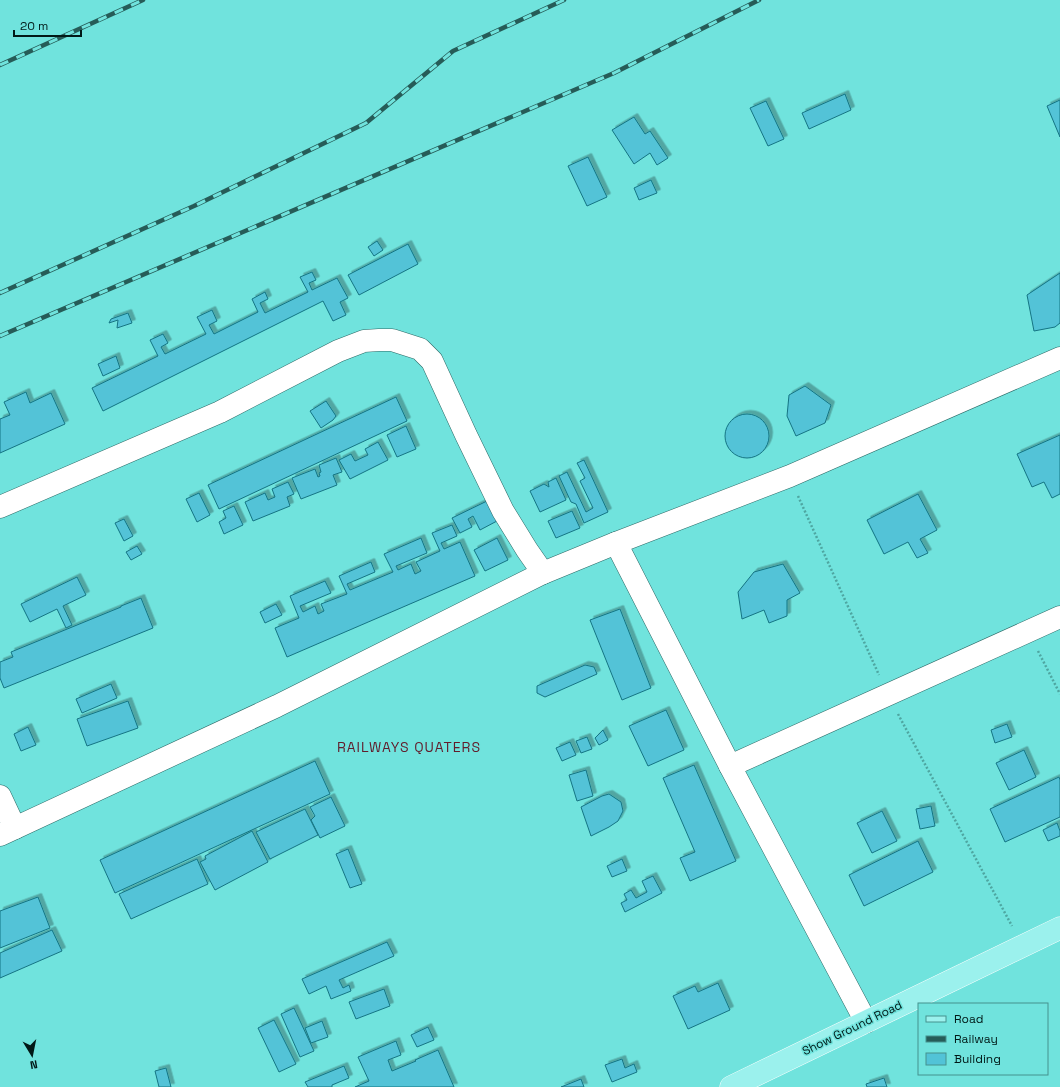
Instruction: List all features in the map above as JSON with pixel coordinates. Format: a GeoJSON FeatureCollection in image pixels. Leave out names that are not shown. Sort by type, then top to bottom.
{"type":"FeatureCollection","features":[{"type":"Feature","properties":{"kind":"main road","name":"Show Ground Road"},"geometry":{"type":"LineString","coordinates":[[731,1087],[1060,928]]}},
{"type":"Feature","properties":{"kind":"street"},"geometry":{"type":"LineString","coordinates":[[0,507],[220,412],[338,351],[364,341],[392,340],[420,349],[432,361],[503,511],[543,573]]}},
{"type":"Feature","properties":{"kind":"street"},"geometry":{"type":"LineString","coordinates":[[0,796],[8,831],[277,706],[543,573],[616,543],[790,476],[1060,358]]}},
{"type":"Feature","properties":{"kind":"street"},"geometry":{"type":"LineString","coordinates":[[616,543],[730,766],[866,1022]]}},
{"type":"Feature","properties":{"kind":"street"},"geometry":{"type":"LineString","coordinates":[[730,766],[1060,617]]}},
{"type":"Feature","properties":{"kind":"path"},"geometry":{"type":"LineString","coordinates":[[1028,631],[1060,694]]}},
{"type":"Feature","properties":{"kind":"building"},"geometry":{"type":"Polygon","coordinates":[[[845,94],[851,110],[809,129],[802,113],[845,94]]]}},
{"type":"Feature","properties":{"kind":"building"},"geometry":{"type":"Polygon","coordinates":[[[1060,100],[1060,137],[1047,106],[1060,100]]]}},
{"type":"Feature","properties":{"kind":"building"},"geometry":{"type":"Polygon","coordinates":[[[766,101],[784,139],[768,146],[750,108],[766,101]]]}},
{"type":"Feature","properties":{"kind":"building"},"geometry":{"type":"Polygon","coordinates":[[[634,117],[645,134],[650,131],[668,158],[657,165],[650,153],[634,164],[612,130],[634,117]]]}},
{"type":"Feature","properties":{"kind":"building"},"geometry":{"type":"Polygon","coordinates":[[[588,157],[607,197],[587,206],[568,166],[588,157]]]}},
{"type":"Feature","properties":{"kind":"building"},"geometry":{"type":"Polygon","coordinates":[[[651,180],[657,193],[639,200],[634,188],[651,180]]]}},
{"type":"Feature","properties":{"kind":"building"},"geometry":{"type":"Polygon","coordinates":[[[377,241],[383,250],[374,256],[368,247],[377,241]]]}},
{"type":"Feature","properties":{"kind":"building"},"geometry":{"type":"Polygon","coordinates":[[[408,244],[418,264],[359,295],[348,275],[408,244]]]}},
{"type":"Feature","properties":{"kind":"building"},"geometry":{"type":"Polygon","coordinates":[[[312,272],[316,280],[309,283],[312,290],[337,278],[348,298],[340,302],[346,315],[333,321],[323,301],[103,411],[92,388],[158,356],[150,340],[163,334],[168,343],[161,347],[165,354],[206,334],[197,317],[212,310],[217,321],[209,325],[214,334],[258,312],[252,299],[265,292],[268,299],[260,303],[265,313],[308,292],[300,277],[312,272]]]}},
{"type":"Feature","properties":{"kind":"building"},"geometry":{"type":"Polygon","coordinates":[[[1060,273],[1060,323],[1055,327],[1034,331],[1027,295],[1060,273]]]}},
{"type":"Feature","properties":{"kind":"building"},"geometry":{"type":"Polygon","coordinates":[[[128,313],[132,323],[117,328],[118,320],[109,323],[111,319],[128,313]]]}},
{"type":"Feature","properties":{"kind":"building"},"geometry":{"type":"Polygon","coordinates":[[[116,356],[120,368],[103,376],[98,364],[116,356]]]}},
{"type":"Feature","properties":{"kind":"building"},"geometry":{"type":"Polygon","coordinates":[[[805,386],[831,405],[825,423],[796,436],[787,416],[789,395],[805,386]]]}},
{"type":"Feature","properties":{"kind":"building"},"geometry":{"type":"Polygon","coordinates":[[[26,392],[30,403],[51,393],[65,424],[0,453],[0,419],[10,415],[4,402],[26,392]]]}},
{"type":"Feature","properties":{"kind":"building"},"geometry":{"type":"Polygon","coordinates":[[[396,397],[407,421],[219,509],[208,485],[396,397]]]}},
{"type":"Feature","properties":{"kind":"building"},"geometry":{"type":"Polygon","coordinates":[[[326,401],[336,416],[333,420],[321,428],[310,411],[326,401]]]}},
{"type":"Feature","properties":{"kind":"building"},"geometry":{"type":"Polygon","coordinates":[[[747,414],[759,418],[765,424],[769,436],[765,448],[759,454],[747,458],[735,454],[729,448],[725,436],[729,424],[735,418],[747,414]]]}},
{"type":"Feature","properties":{"kind":"building"},"geometry":{"type":"Polygon","coordinates":[[[406,426],[416,449],[397,457],[387,435],[406,426]]]}},
{"type":"Feature","properties":{"kind":"building"},"geometry":{"type":"Polygon","coordinates":[[[1060,435],[1060,494],[1052,498],[1044,482],[1032,487],[1017,454],[1060,435]]]}},
{"type":"Feature","properties":{"kind":"building"},"geometry":{"type":"Polygon","coordinates":[[[378,442],[388,460],[350,479],[339,460],[351,454],[355,461],[368,455],[365,449],[378,442]]]}},
{"type":"Feature","properties":{"kind":"building"},"geometry":{"type":"Polygon","coordinates":[[[336,458],[342,472],[333,475],[337,485],[301,499],[292,478],[315,469],[318,477],[320,476],[319,473],[321,472],[319,465],[336,458]]]}},
{"type":"Feature","properties":{"kind":"building"},"geometry":{"type":"Polygon","coordinates":[[[584,460],[608,512],[584,523],[576,504],[571,502],[559,476],[567,472],[586,512],[593,508],[580,481],[585,478],[577,463],[584,460]]]}},
{"type":"Feature","properties":{"kind":"building"},"geometry":{"type":"Polygon","coordinates":[[[556,478],[566,500],[540,512],[530,491],[544,484],[549,487],[548,482],[556,478]]]}},
{"type":"Feature","properties":{"kind":"building"},"geometry":{"type":"Polygon","coordinates":[[[288,482],[294,494],[287,497],[290,506],[253,521],[245,502],[265,493],[268,500],[275,497],[272,489],[288,482]]]}},
{"type":"Feature","properties":{"kind":"building"},"geometry":{"type":"Polygon","coordinates":[[[199,493],[210,515],[197,522],[186,499],[199,493]]]}},
{"type":"Feature","properties":{"kind":"building"},"geometry":{"type":"Polygon","coordinates":[[[918,494],[937,530],[920,539],[928,553],[917,558],[908,542],[884,554],[867,520],[918,494]]]}},
{"type":"Feature","properties":{"kind":"building"},"geometry":{"type":"Polygon","coordinates":[[[487,501],[497,521],[480,530],[473,516],[468,519],[472,527],[460,533],[452,518],[487,501]]]}},
{"type":"Feature","properties":{"kind":"building"},"geometry":{"type":"Polygon","coordinates":[[[234,506],[243,525],[224,534],[219,522],[226,518],[223,511],[234,506]]]}},
{"type":"Feature","properties":{"kind":"building"},"geometry":{"type":"Polygon","coordinates":[[[572,511],[580,528],[556,538],[548,521],[572,511]]]}},
{"type":"Feature","properties":{"kind":"building"},"geometry":{"type":"Polygon","coordinates":[[[124,519],[133,536],[124,541],[115,523],[124,519]]]}},
{"type":"Feature","properties":{"kind":"building"},"geometry":{"type":"Polygon","coordinates":[[[452,525],[457,536],[441,543],[444,549],[460,542],[475,576],[287,657],[275,628],[299,618],[290,596],[325,581],[331,593],[300,606],[303,612],[315,606],[318,614],[324,611],[321,604],[347,594],[339,576],[371,562],[375,572],[347,584],[350,590],[393,572],[384,554],[421,538],[427,553],[396,566],[398,570],[411,564],[415,574],[421,571],[416,562],[440,551],[432,533],[452,525]]]}},
{"type":"Feature","properties":{"kind":"building"},"geometry":{"type":"Polygon","coordinates":[[[497,538],[508,560],[485,571],[474,550],[497,538]]]}},
{"type":"Feature","properties":{"kind":"building"},"geometry":{"type":"Polygon","coordinates":[[[137,546],[142,554],[131,560],[126,552],[137,546]]]}},
{"type":"Feature","properties":{"kind":"building"},"geometry":{"type":"Polygon","coordinates":[[[783,564],[800,593],[787,600],[787,616],[769,623],[764,610],[742,619],[738,592],[754,572],[783,564]]]}},
{"type":"Feature","properties":{"kind":"building"},"geometry":{"type":"Polygon","coordinates":[[[77,577],[86,595],[63,606],[72,625],[66,628],[57,609],[30,622],[21,604],[77,577]]]}},
{"type":"Feature","properties":{"kind":"building"},"geometry":{"type":"Polygon","coordinates":[[[141,598],[153,628],[4,688],[0,678],[0,662],[13,657],[11,652],[141,598]]]}},
{"type":"Feature","properties":{"kind":"building"},"geometry":{"type":"Polygon","coordinates":[[[276,604],[282,615],[265,623],[260,612],[276,604]]]}},
{"type":"Feature","properties":{"kind":"building"},"geometry":{"type":"Polygon","coordinates":[[[620,609],[651,688],[622,700],[590,620],[620,609]]]}},
{"type":"Feature","properties":{"kind":"building"},"geometry":{"type":"Polygon","coordinates":[[[585,665],[594,667],[597,674],[545,697],[537,693],[537,686],[585,665]]]}},
{"type":"Feature","properties":{"kind":"building"},"geometry":{"type":"Polygon","coordinates":[[[111,684],[117,698],[82,713],[76,699],[111,684]]]}},
{"type":"Feature","properties":{"kind":"building"},"geometry":{"type":"Polygon","coordinates":[[[128,701],[138,728],[87,746],[77,719],[128,701]]]}},
{"type":"Feature","properties":{"kind":"building"},"geometry":{"type":"Polygon","coordinates":[[[666,710],[684,750],[648,766],[629,726],[666,710]]]}},
{"type":"Feature","properties":{"kind":"building"},"geometry":{"type":"Polygon","coordinates":[[[1007,724],[1012,737],[995,743],[991,730],[1007,724]]]}},
{"type":"Feature","properties":{"kind":"building"},"geometry":{"type":"Polygon","coordinates":[[[28,727],[36,745],[21,751],[14,734],[28,727]]]}},
{"type":"Feature","properties":{"kind":"building"},"geometry":{"type":"Polygon","coordinates":[[[603,730],[608,740],[599,745],[595,738],[603,730]]]}},
{"type":"Feature","properties":{"kind":"building"},"geometry":{"type":"Polygon","coordinates":[[[587,737],[592,749],[581,753],[576,741],[587,737]]]}},
{"type":"Feature","properties":{"kind":"building"},"geometry":{"type":"Polygon","coordinates":[[[570,742],[576,755],[562,761],[556,748],[570,742]]]}},
{"type":"Feature","properties":{"kind":"building"},"geometry":{"type":"Polygon","coordinates":[[[1024,750],[1036,777],[1009,790],[996,763],[1024,750]]]}},
{"type":"Feature","properties":{"kind":"building"},"geometry":{"type":"Polygon","coordinates":[[[315,761],[330,794],[115,893],[100,860],[315,761]]]}},
{"type":"Feature","properties":{"kind":"building"},"geometry":{"type":"Polygon","coordinates":[[[694,765],[736,861],[690,881],[680,858],[695,852],[663,778],[694,765]]]}},
{"type":"Feature","properties":{"kind":"building"},"geometry":{"type":"Polygon","coordinates":[[[586,770],[593,796],[577,801],[569,775],[586,770]]]}},
{"type":"Feature","properties":{"kind":"building"},"geometry":{"type":"Polygon","coordinates":[[[1059,777],[1060,817],[1005,842],[990,809],[1059,777]]]}},
{"type":"Feature","properties":{"kind":"building"},"geometry":{"type":"Polygon","coordinates":[[[609,794],[621,802],[623,811],[618,821],[591,836],[581,807],[609,794]]]}},
{"type":"Feature","properties":{"kind":"building"},"geometry":{"type":"Polygon","coordinates":[[[331,797],[345,826],[320,838],[311,820],[315,816],[310,807],[331,797]]]}},
{"type":"Feature","properties":{"kind":"building"},"geometry":{"type":"Polygon","coordinates":[[[931,806],[935,826],[920,829],[916,809],[931,806]]]}},
{"type":"Feature","properties":{"kind":"building"},"geometry":{"type":"Polygon","coordinates":[[[305,809],[318,835],[270,859],[256,832],[305,809]]]}},
{"type":"Feature","properties":{"kind":"building"},"geometry":{"type":"Polygon","coordinates":[[[882,811],[897,841],[872,853],[857,823],[882,811]]]}},
{"type":"Feature","properties":{"kind":"building"},"geometry":{"type":"Polygon","coordinates":[[[1057,823],[1060,836],[1048,841],[1043,830],[1057,823]]]}},
{"type":"Feature","properties":{"kind":"building"},"geometry":{"type":"Polygon","coordinates":[[[252,831],[268,862],[215,890],[200,862],[206,859],[205,856],[252,831]]]}},
{"type":"Feature","properties":{"kind":"building"},"geometry":{"type":"Polygon","coordinates":[[[918,841],[933,872],[864,906],[849,875],[918,841]]]}},
{"type":"Feature","properties":{"kind":"building"},"geometry":{"type":"Polygon","coordinates":[[[348,849],[362,884],[350,888],[336,854],[348,849]]]}},
{"type":"Feature","properties":{"kind":"building"},"geometry":{"type":"Polygon","coordinates":[[[197,859],[208,884],[131,919],[119,894],[197,859]]]}},
{"type":"Feature","properties":{"kind":"building"},"geometry":{"type":"Polygon","coordinates":[[[622,859],[627,871],[612,877],[607,866],[622,859]]]}},
{"type":"Feature","properties":{"kind":"building"},"geometry":{"type":"Polygon","coordinates":[[[653,876],[662,893],[625,912],[621,903],[627,900],[624,894],[631,890],[636,898],[647,892],[642,881],[653,876]]]}},
{"type":"Feature","properties":{"kind":"building"},"geometry":{"type":"Polygon","coordinates":[[[38,897],[50,928],[0,948],[0,911],[38,897]]]}},
{"type":"Feature","properties":{"kind":"building"},"geometry":{"type":"Polygon","coordinates":[[[52,930],[62,951],[0,978],[0,953],[52,930]]]}},
{"type":"Feature","properties":{"kind":"building"},"geometry":{"type":"Polygon","coordinates":[[[387,942],[394,956],[339,980],[343,988],[349,985],[351,991],[331,999],[326,986],[309,994],[302,979],[387,942]]]}},
{"type":"Feature","properties":{"kind":"building"},"geometry":{"type":"Polygon","coordinates":[[[718,983],[730,1010],[688,1029],[673,996],[695,986],[698,992],[718,983]]]}},
{"type":"Feature","properties":{"kind":"building"},"geometry":{"type":"Polygon","coordinates":[[[384,989],[390,1006],[356,1019],[349,1002],[384,989]]]}},
{"type":"Feature","properties":{"kind":"building"},"geometry":{"type":"Polygon","coordinates":[[[294,1008],[314,1051],[300,1057],[281,1014],[294,1008]]]}},
{"type":"Feature","properties":{"kind":"building"},"geometry":{"type":"Polygon","coordinates":[[[274,1020],[296,1064],[279,1072],[258,1028],[274,1020]]]}},
{"type":"Feature","properties":{"kind":"building"},"geometry":{"type":"Polygon","coordinates":[[[322,1021],[328,1037],[311,1043],[305,1028],[322,1021]]]}},
{"type":"Feature","properties":{"kind":"building"},"geometry":{"type":"Polygon","coordinates":[[[428,1027],[434,1040],[417,1047],[411,1035],[428,1027]]]}},
{"type":"Feature","properties":{"kind":"building"},"geometry":{"type":"Polygon","coordinates":[[[396,1041],[401,1055],[388,1060],[392,1071],[438,1050],[454,1087],[355,1087],[369,1081],[358,1057],[396,1041]]]}},
{"type":"Feature","properties":{"kind":"building"},"geometry":{"type":"Polygon","coordinates":[[[622,1059],[625,1068],[634,1064],[637,1072],[612,1082],[605,1065],[622,1059]]]}},
{"type":"Feature","properties":{"kind":"building"},"geometry":{"type":"Polygon","coordinates":[[[344,1066],[349,1078],[332,1085],[332,1087],[308,1087],[305,1082],[344,1066]]]}},
{"type":"Feature","properties":{"kind":"building"},"geometry":{"type":"Polygon","coordinates":[[[166,1068],[171,1087],[159,1087],[155,1071],[166,1068]]]}},
{"type":"Feature","properties":{"kind":"building"},"geometry":{"type":"Polygon","coordinates":[[[884,1078],[887,1087],[867,1087],[866,1084],[884,1078]]]}},
{"type":"Feature","properties":{"kind":"building"},"geometry":{"type":"Polygon","coordinates":[[[581,1079],[584,1087],[561,1087],[581,1079]]]}},
{"type":"Feature","properties":{"kind":"railway"},"geometry":{"type":"LineString","coordinates":[[0,65],[143,0]]}},
{"type":"Feature","properties":{"kind":"railway"},"geometry":{"type":"LineString","coordinates":[[0,293],[194,206],[366,123],[453,51],[564,0]]}},
{"type":"Feature","properties":{"kind":"railway"},"geometry":{"type":"LineString","coordinates":[[0,336],[614,73],[759,0]]}},
{"type":"Feature","properties":{"kind":"district","name":"RAILWAYS QUATERS"},"geometry":{"type":"Point","coordinates":[409,747]}}]}
